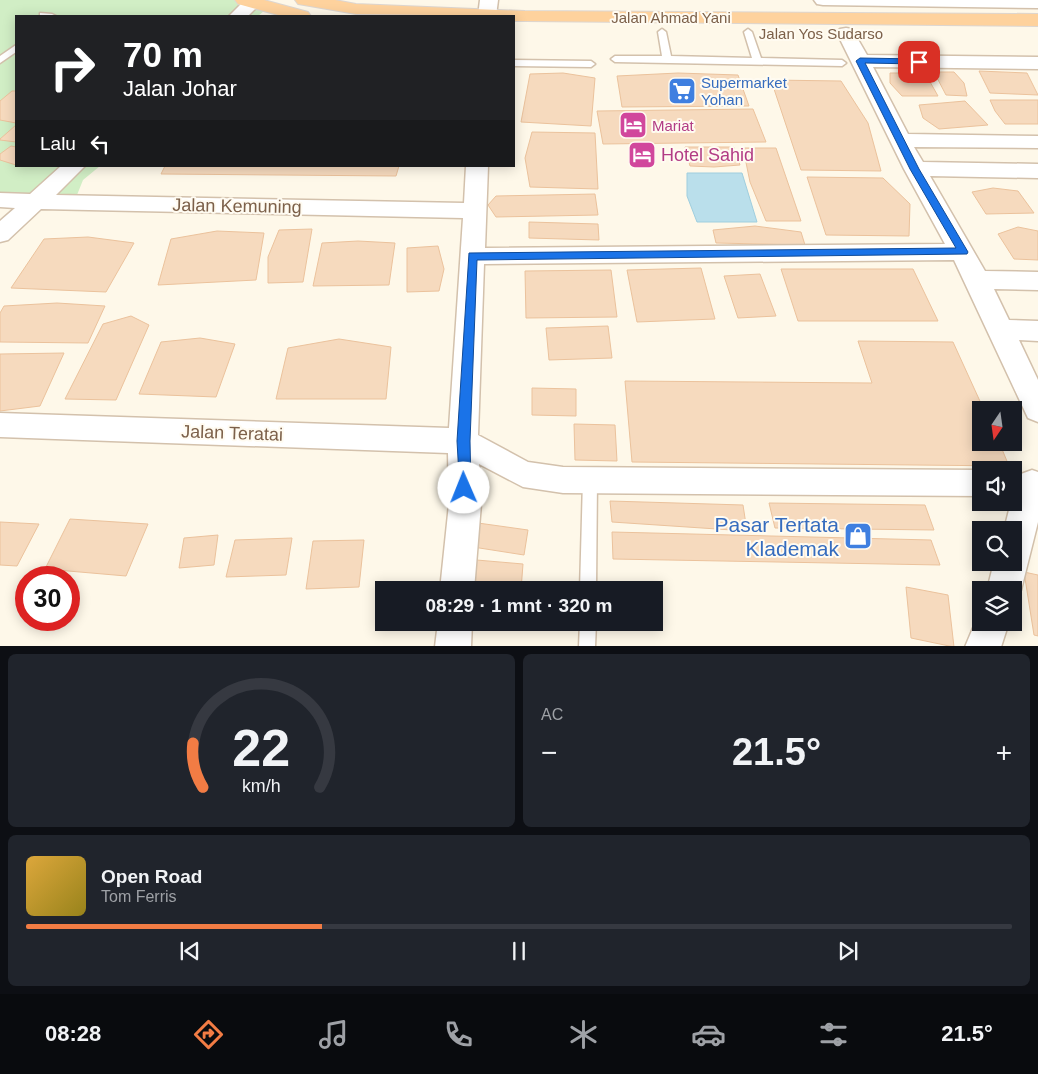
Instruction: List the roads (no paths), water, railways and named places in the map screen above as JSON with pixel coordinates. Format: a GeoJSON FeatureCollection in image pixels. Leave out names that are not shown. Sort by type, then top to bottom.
{"type":"FeatureCollection","features":[{"type":"Feature","properties":{"kind":"highway","name":"Jalan Ahmad Yani"},"geometry":{"type":"LineString","coordinates":[[304,0],[356,9],[1038,20]]}},
{"type":"Feature","properties":{"kind":"highway"},"geometry":{"type":"LineString","coordinates":[[248,2],[298,15]]}},
{"type":"Feature","properties":{"kind":"highway","name":"Jalan Yos Sudarso"},"geometry":{"type":"LineString","coordinates":[[515,30],[1038,35]]}},
{"type":"Feature","properties":{"kind":"street"},"geometry":{"type":"LineString","coordinates":[[823,0],[1038,3]]}},
{"type":"Feature","properties":{"kind":"street"},"geometry":{"type":"LineString","coordinates":[[239,15],[248,2]]}},
{"type":"Feature","properties":{"kind":"street"},"geometry":{"type":"LineString","coordinates":[[846,32],[851,62],[900,140],[963,252],[978,280],[1038,410]]}},
{"type":"Feature","properties":{"kind":"street"},"geometry":{"type":"LineString","coordinates":[[851,62],[1038,63]]}},
{"type":"Feature","properties":{"kind":"street"},"geometry":{"type":"LineString","coordinates":[[900,140],[1038,142]]}},
{"type":"Feature","properties":{"kind":"street"},"geometry":{"type":"LineString","coordinates":[[0,234],[73,167]]}},
{"type":"Feature","properties":{"kind":"street"},"geometry":{"type":"LineString","coordinates":[[459,581],[465,504],[463,441],[473,211],[477,167]]}},
{"type":"Feature","properties":{"kind":"street"},"geometry":{"type":"LineString","coordinates":[[915,169],[1038,171]]}},
{"type":"Feature","properties":{"kind":"street","name":"Jalan Kemuning"},"geometry":{"type":"LineString","coordinates":[[0,200],[473,211]]}},
{"type":"Feature","properties":{"kind":"street"},"geometry":{"type":"LineString","coordinates":[[472,256],[963,252]]}},
{"type":"Feature","properties":{"kind":"street"},"geometry":{"type":"LineString","coordinates":[[978,280],[1038,281]]}},
{"type":"Feature","properties":{"kind":"street"},"geometry":{"type":"LineString","coordinates":[[1000,330],[1038,331]]}},
{"type":"Feature","properties":{"kind":"street","name":"Jalan Teratai"},"geometry":{"type":"LineString","coordinates":[[0,425],[463,441]]}},
{"type":"Feature","properties":{"kind":"street"},"geometry":{"type":"LineString","coordinates":[[463,441],[523,474],[563,480],[972,483]]}},
{"type":"Feature","properties":{"kind":"street"},"geometry":{"type":"LineString","coordinates":[[1020,521],[1028,483]]}},
{"type":"Feature","properties":{"kind":"street"},"geometry":{"type":"LineString","coordinates":[[453,646],[454,631]]}},
{"type":"Feature","properties":{"kind":"street"},"geometry":{"type":"LineString","coordinates":[[983,646],[989,631]]}},
{"type":"Feature","properties":{"kind":"lane"},"geometry":{"type":"LineString","coordinates":[[662,32],[667,59]]}},
{"type":"Feature","properties":{"kind":"lane"},"geometry":{"type":"LineString","coordinates":[[748,32],[757,61]]}},
{"type":"Feature","properties":{"kind":"lane"},"geometry":{"type":"LineString","coordinates":[[0,60],[15,49]]}},
{"type":"Feature","properties":{"kind":"lane"},"geometry":{"type":"LineString","coordinates":[[615,59],[851,62]]}},
{"type":"Feature","properties":{"kind":"lane"},"geometry":{"type":"LineString","coordinates":[[515,64],[591,64]]}},
{"type":"Feature","properties":{"kind":"lane"},"geometry":{"type":"LineString","coordinates":[[588,581],[590,480]]}},
{"type":"Feature","properties":{"kind":"lane"},"geometry":{"type":"LineString","coordinates":[[587,646],[588,631]]}},
{"type":"Feature","properties":{"kind":"water"},"geometry":{"type":"Polygon","coordinates":[[[687,173],[742,173],[757,222],[697,222],[687,196],[687,173]]]}},
{"type":"Feature","properties":{"kind":"place","name":"Supermarket Yohan"},"geometry":{"type":"Point","coordinates":[682,91]}},
{"type":"Feature","properties":{"kind":"place","name":"Mariat"},"geometry":{"type":"Point","coordinates":[633,125]}},
{"type":"Feature","properties":{"kind":"place","name":"Hotel Sahid"},"geometry":{"type":"Point","coordinates":[642,155]}},
{"type":"Feature","properties":{"kind":"place","name":"Pasar Tertata Klademak"},"geometry":{"type":"Point","coordinates":[858,536]}}]}
